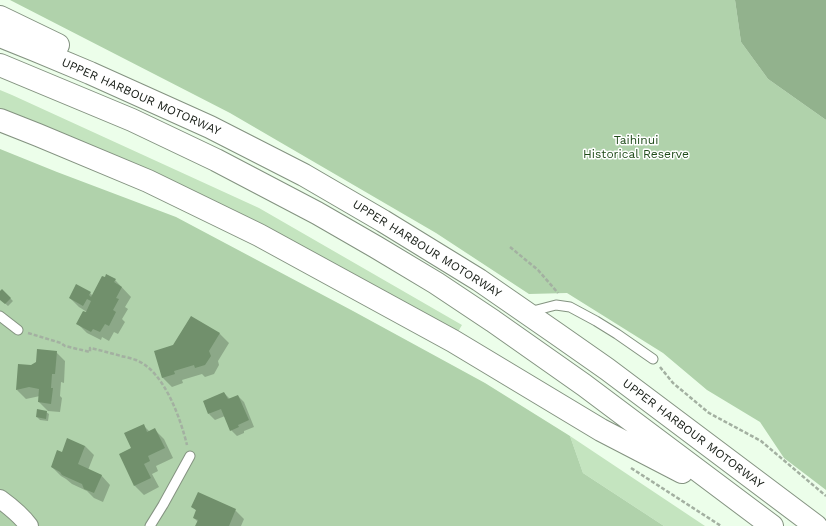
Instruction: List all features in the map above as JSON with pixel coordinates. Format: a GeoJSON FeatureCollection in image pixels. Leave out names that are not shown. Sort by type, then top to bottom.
{"type":"FeatureCollection","features":[{"type":"Feature","properties":{"kind":"highway"},"geometry":{"type":"LineString","coordinates":[[0,17],[44,37],[210,128]]}},
{"type":"Feature","properties":{"kind":"highway","name":"UPPER HARBOUR MOTORWAY"},"geometry":{"type":"LineString","coordinates":[[0,36],[90,73],[210,128],[304,175],[383,221],[473,276],[527,312],[607,369],[816,526]]}},
{"type":"Feature","properties":{"kind":"highway","name":"UPPER HARBOUR MOTORWAY"},"geometry":{"type":"LineString","coordinates":[[0,65],[132,120],[209,157],[317,213],[376,247],[436,283],[506,330],[584,385],[772,526]]}},
{"type":"Feature","properties":{"kind":"highway"},"geometry":{"type":"LineString","coordinates":[[0,120],[148,181],[258,235],[453,341],[601,430],[736,500]]}},
{"type":"Feature","properties":{"kind":"street"},"geometry":{"type":"LineString","coordinates":[[0,499],[12,507],[29,526]]}},
{"type":"Feature","properties":{"kind":"lane"},"geometry":{"type":"LineString","coordinates":[[527,312],[556,305],[570,307],[601,324],[653,359]]}},
{"type":"Feature","properties":{"kind":"lane"},"geometry":{"type":"LineString","coordinates":[[0,316],[18,330]]}},
{"type":"Feature","properties":{"kind":"lane"},"geometry":{"type":"LineString","coordinates":[[150,526],[164,504],[190,456]]}},
{"type":"Feature","properties":{"kind":"path"},"geometry":{"type":"LineString","coordinates":[[510,247],[538,270],[570,307]]}},
{"type":"Feature","properties":{"kind":"path"},"geometry":{"type":"LineString","coordinates":[[18,330],[61,343],[65,346],[90,352],[90,348],[136,360],[148,367],[157,376],[166,389],[185,435],[190,456]]}},
{"type":"Feature","properties":{"kind":"path"},"geometry":{"type":"LineString","coordinates":[[653,359],[673,383],[709,413],[761,441],[826,496]]}},
{"type":"Feature","properties":{"kind":"path"},"geometry":{"type":"LineString","coordinates":[[629,467],[721,526]]}},
{"type":"Feature","properties":{"kind":"shaded area"},"geometry":{"type":"Polygon","coordinates":[[[735,0],[826,0],[826,120],[768,79],[741,42],[735,0]]]}},
{"type":"Feature","properties":{"kind":"shaded area"},"geometry":{"type":"Polygon","coordinates":[[[0,90],[259,208],[462,325],[456,335],[0,111],[0,90]]]}},
{"type":"Feature","properties":{"kind":"shaded area"},"geometry":{"type":"Polygon","coordinates":[[[570,436],[705,526],[664,526],[583,473],[570,436]]]}},
{"type":"Feature","properties":{"kind":"green space","name":"Taihinui Historical Reserve"},"geometry":{"type":"Polygon","coordinates":[[[10,0],[735,0],[741,42],[768,79],[826,120],[826,490],[784,458],[760,422],[707,390],[663,353],[567,293],[529,294],[436,233],[230,113],[10,0]]]}},
{"type":"Feature","properties":{"kind":"green space"},"geometry":{"type":"Polygon","coordinates":[[[0,149],[176,217],[485,383],[570,436],[583,473],[664,526],[0,526],[0,149]]]}},
{"type":"Feature","properties":{"kind":"building"},"geometry":{"type":"Polygon","coordinates":[[[106,274],[116,279],[114,282],[122,287],[116,298],[119,299],[113,310],[116,312],[109,326],[105,324],[100,332],[93,329],[91,332],[76,324],[83,311],[86,312],[91,301],[87,299],[83,306],[69,298],[76,284],[91,292],[89,295],[91,297],[102,276],[105,277],[106,274]]]}},
{"type":"Feature","properties":{"kind":"building"},"geometry":{"type":"Polygon","coordinates":[[[2,289],[11,298],[5,304],[0,300],[0,291],[2,289]]]}},
{"type":"Feature","properties":{"kind":"building"},"geometry":{"type":"Polygon","coordinates":[[[191,316],[220,333],[209,351],[211,356],[205,365],[195,368],[194,365],[174,371],[175,374],[162,378],[154,351],[173,345],[191,316]]]}},
{"type":"Feature","properties":{"kind":"building"},"geometry":{"type":"Polygon","coordinates":[[[37,349],[57,351],[55,374],[52,374],[51,388],[53,388],[51,404],[38,402],[39,389],[29,387],[16,390],[18,364],[31,365],[36,362],[37,349]]]}},
{"type":"Feature","properties":{"kind":"building"},"geometry":{"type":"Polygon","coordinates":[[[224,392],[228,399],[238,395],[249,420],[230,431],[221,409],[208,414],[203,401],[224,392]]]}},
{"type":"Feature","properties":{"kind":"building"},"geometry":{"type":"Polygon","coordinates":[[[37,409],[47,411],[46,419],[36,417],[37,409]]]}},
{"type":"Feature","properties":{"kind":"building"},"geometry":{"type":"Polygon","coordinates":[[[144,424],[147,432],[155,428],[165,448],[148,456],[150,461],[144,464],[151,478],[134,486],[119,454],[131,448],[124,433],[144,424]]]}},
{"type":"Feature","properties":{"kind":"building"},"geometry":{"type":"Polygon","coordinates":[[[67,438],[85,446],[78,464],[102,475],[94,493],[84,489],[82,484],[62,475],[60,472],[51,467],[57,450],[62,452],[67,438]]]}},
{"type":"Feature","properties":{"kind":"building"},"geometry":{"type":"Polygon","coordinates":[[[198,492],[236,509],[229,526],[195,526],[198,520],[193,518],[196,510],[191,507],[198,492]]]}}]}
